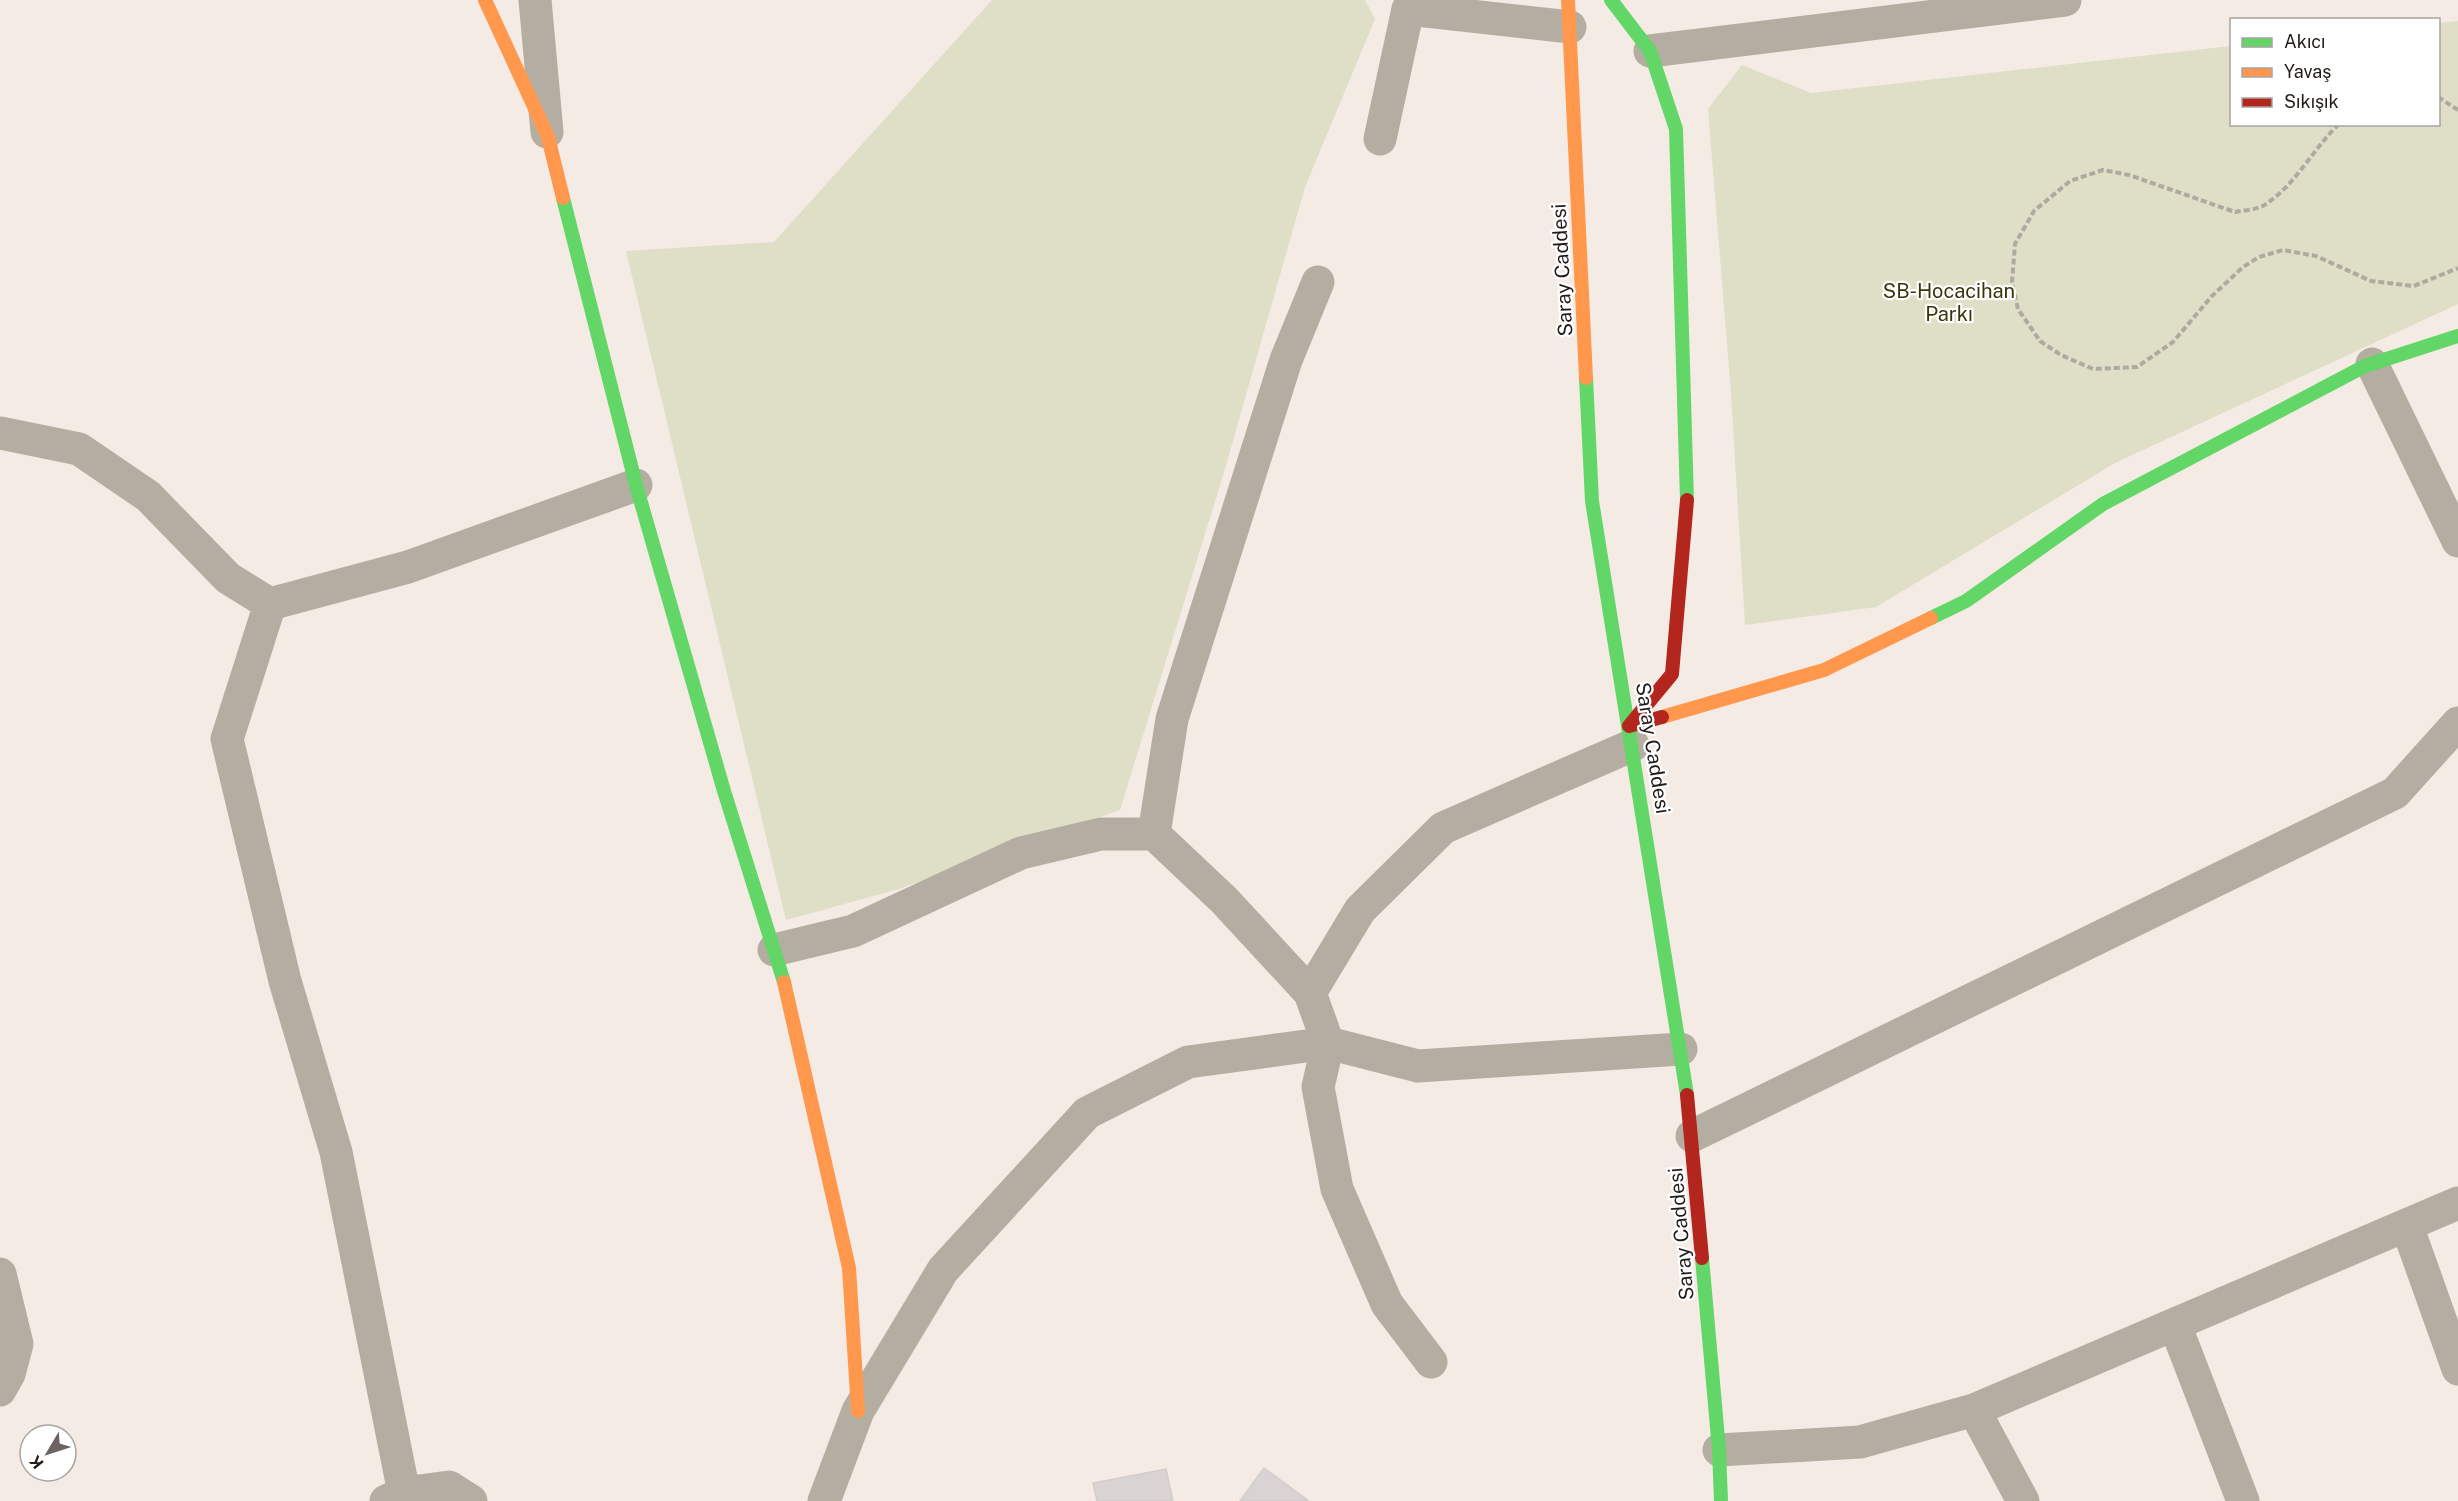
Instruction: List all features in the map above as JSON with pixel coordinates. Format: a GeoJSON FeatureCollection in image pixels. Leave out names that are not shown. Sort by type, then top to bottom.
{"type":"FeatureCollection","features":[{"type":"Feature","properties":{"kind":"street"},"geometry":{"type":"LineString","coordinates":[[485,0],[548,137]]}},
{"type":"Feature","properties":{"kind":"street"},"geometry":{"type":"LineString","coordinates":[[535,0],[548,137],[636,485],[724,791],[783,976],[849,1268],[858,1411]]}},
{"type":"Feature","properties":{"kind":"street"},"geometry":{"type":"LineString","coordinates":[[1611,0],[1650,51],[1676,129],[1687,508],[1672,674],[1631,735]]}},
{"type":"Feature","properties":{"kind":"street"},"geometry":{"type":"LineString","coordinates":[[1650,51],[2065,0]]}},
{"type":"Feature","properties":{"kind":"street"},"geometry":{"type":"LineString","coordinates":[[1380,139],[1408,9],[1569,13]]}},
{"type":"Feature","properties":{"kind":"street","name":"Saray Caddesi"},"geometry":{"type":"LineString","coordinates":[[1569,13],[1592,501],[1681,1049],[1692,1136],[1719,1450],[1721,1501]]}},
{"type":"Feature","properties":{"kind":"street"},"geometry":{"type":"LineString","coordinates":[[1155,834],[1172,719],[1286,360],[1318,282]]}},
{"type":"Feature","properties":{"kind":"street"},"geometry":{"type":"LineString","coordinates":[[1310,993],[1360,910],[1443,828],[1631,735],[1824,670],[1966,601],[2103,504],[2372,364],[2458,336]]}},
{"type":"Feature","properties":{"kind":"street"},"geometry":{"type":"LineString","coordinates":[[2372,364],[2458,541]]}},
{"type":"Feature","properties":{"kind":"street"},"geometry":{"type":"LineString","coordinates":[[0,433],[79,449],[148,496],[228,578],[270,604],[408,567],[636,485]]}},
{"type":"Feature","properties":{"kind":"street"},"geometry":{"type":"LineString","coordinates":[[270,604],[226,739],[285,981],[336,1152],[395,1497],[449,1487],[471,1501]]}},
{"type":"Feature","properties":{"kind":"street"},"geometry":{"type":"LineString","coordinates":[[1692,1136],[2395,793],[2458,723]]}},
{"type":"Feature","properties":{"kind":"street"},"geometry":{"type":"LineString","coordinates":[[774,950],[853,931],[1021,853],[1101,834],[1155,834],[1224,900],[1310,993],[1328,1043],[1318,1087],[1337,1189],[1387,1304],[1431,1362]]}},
{"type":"Feature","properties":{"kind":"street"},"geometry":{"type":"LineString","coordinates":[[824,1501],[858,1411],[943,1270],[1087,1113],[1188,1062],[1328,1043],[1418,1066],[1681,1049]]}},
{"type":"Feature","properties":{"kind":"street"},"geometry":{"type":"LineString","coordinates":[[1719,1450],[1860,1442],[1974,1410],[2458,1203]]}},
{"type":"Feature","properties":{"kind":"street"},"geometry":{"type":"LineString","coordinates":[[2407,1226],[2458,1369]]}},
{"type":"Feature","properties":{"kind":"street"},"geometry":{"type":"LineString","coordinates":[[0,1274],[17,1344],[9,1374],[0,1390]]}},
{"type":"Feature","properties":{"kind":"street"},"geometry":{"type":"LineString","coordinates":[[2175,1325],[2243,1501]]}},
{"type":"Feature","properties":{"kind":"street"},"geometry":{"type":"LineString","coordinates":[[1974,1410],[2023,1501]]}},
{"type":"Feature","properties":{"kind":"path"},"geometry":{"type":"LineString","coordinates":[[2440,98],[2458,110]]}},
{"type":"Feature","properties":{"kind":"path"},"geometry":{"type":"LineString","coordinates":[[2337,126],[2324,138],[2286,186],[2265,205],[2252,209],[2235,212],[2129,175],[2103,170],[2070,181],[2034,211],[2015,244],[2012,282],[2018,309],[2040,341],[2061,355],[2093,369],[2137,366],[2173,342],[2212,296],[2243,267],[2259,257],[2283,250],[2316,256],[2371,281],[2414,286],[2458,268]]}},
{"type":"Feature","properties":{"kind":"green space"},"geometry":{"type":"Polygon","coordinates":[[[992,0],[1365,0],[1375,19],[1305,187],[1225,469],[1120,810],[899,889],[786,920],[626,251],[774,242],[992,0]]]}},
{"type":"Feature","properties":{"kind":"green space","name":"SB-Hocacihan Parkı"},"geometry":{"type":"Polygon","coordinates":[[[2458,21],[2458,304],[2115,463],[1876,607],[1745,625],[1731,393],[1708,109],[1742,65],[1811,93],[2230,46],[2230,126],[2440,126],[2440,23],[2458,21]]]}},
{"type":"Feature","properties":{"kind":"building"},"geometry":{"type":"Polygon","coordinates":[[[1264,1468],[1309,1501],[1240,1501],[1264,1468]]]}},
{"type":"Feature","properties":{"kind":"building"},"geometry":{"type":"Polygon","coordinates":[[[1166,1469],[1173,1501],[1097,1501],[1093,1483],[1166,1469]]]}},
{"type":"Feature","properties":{"kind":"traffic: fast"},"geometry":{"type":"LineString","coordinates":[[1611,0],[1650,51],[1676,129],[1687,500]]}},
{"type":"Feature","properties":{"kind":"traffic: fast"},"geometry":{"type":"LineString","coordinates":[[563,198],[636,485],[724,791],[784,982]]}},
{"type":"Feature","properties":{"kind":"traffic: fast"},"geometry":{"type":"LineString","coordinates":[[1931,618],[1966,601],[2103,504],[2365,366],[2458,336]]}},
{"type":"Feature","properties":{"kind":"traffic: fast"},"geometry":{"type":"LineString","coordinates":[[1586,378],[1592,501],[1687,1095]]}},
{"type":"Feature","properties":{"kind":"traffic: fast"},"geometry":{"type":"LineString","coordinates":[[1702,1258],[1719,1450],[1721,1501]]}},
{"type":"Feature","properties":{"kind":"traffic: slow"},"geometry":{"type":"LineString","coordinates":[[485,0],[548,137],[563,198]]}},
{"type":"Feature","properties":{"kind":"traffic: slow"},"geometry":{"type":"LineString","coordinates":[[1568,0],[1586,378]]}},
{"type":"Feature","properties":{"kind":"traffic: slow"},"geometry":{"type":"LineString","coordinates":[[1662,717],[1824,670],[1931,618]]}},
{"type":"Feature","properties":{"kind":"traffic: slow"},"geometry":{"type":"LineString","coordinates":[[784,982],[849,1268],[858,1411]]}},
{"type":"Feature","properties":{"kind":"traffic: jam"},"geometry":{"type":"LineString","coordinates":[[1662,717],[1629,726],[1672,674],[1687,500]]}},
{"type":"Feature","properties":{"kind":"traffic: jam"},"geometry":{"type":"LineString","coordinates":[[1687,1095],[1702,1258]]}}]}
